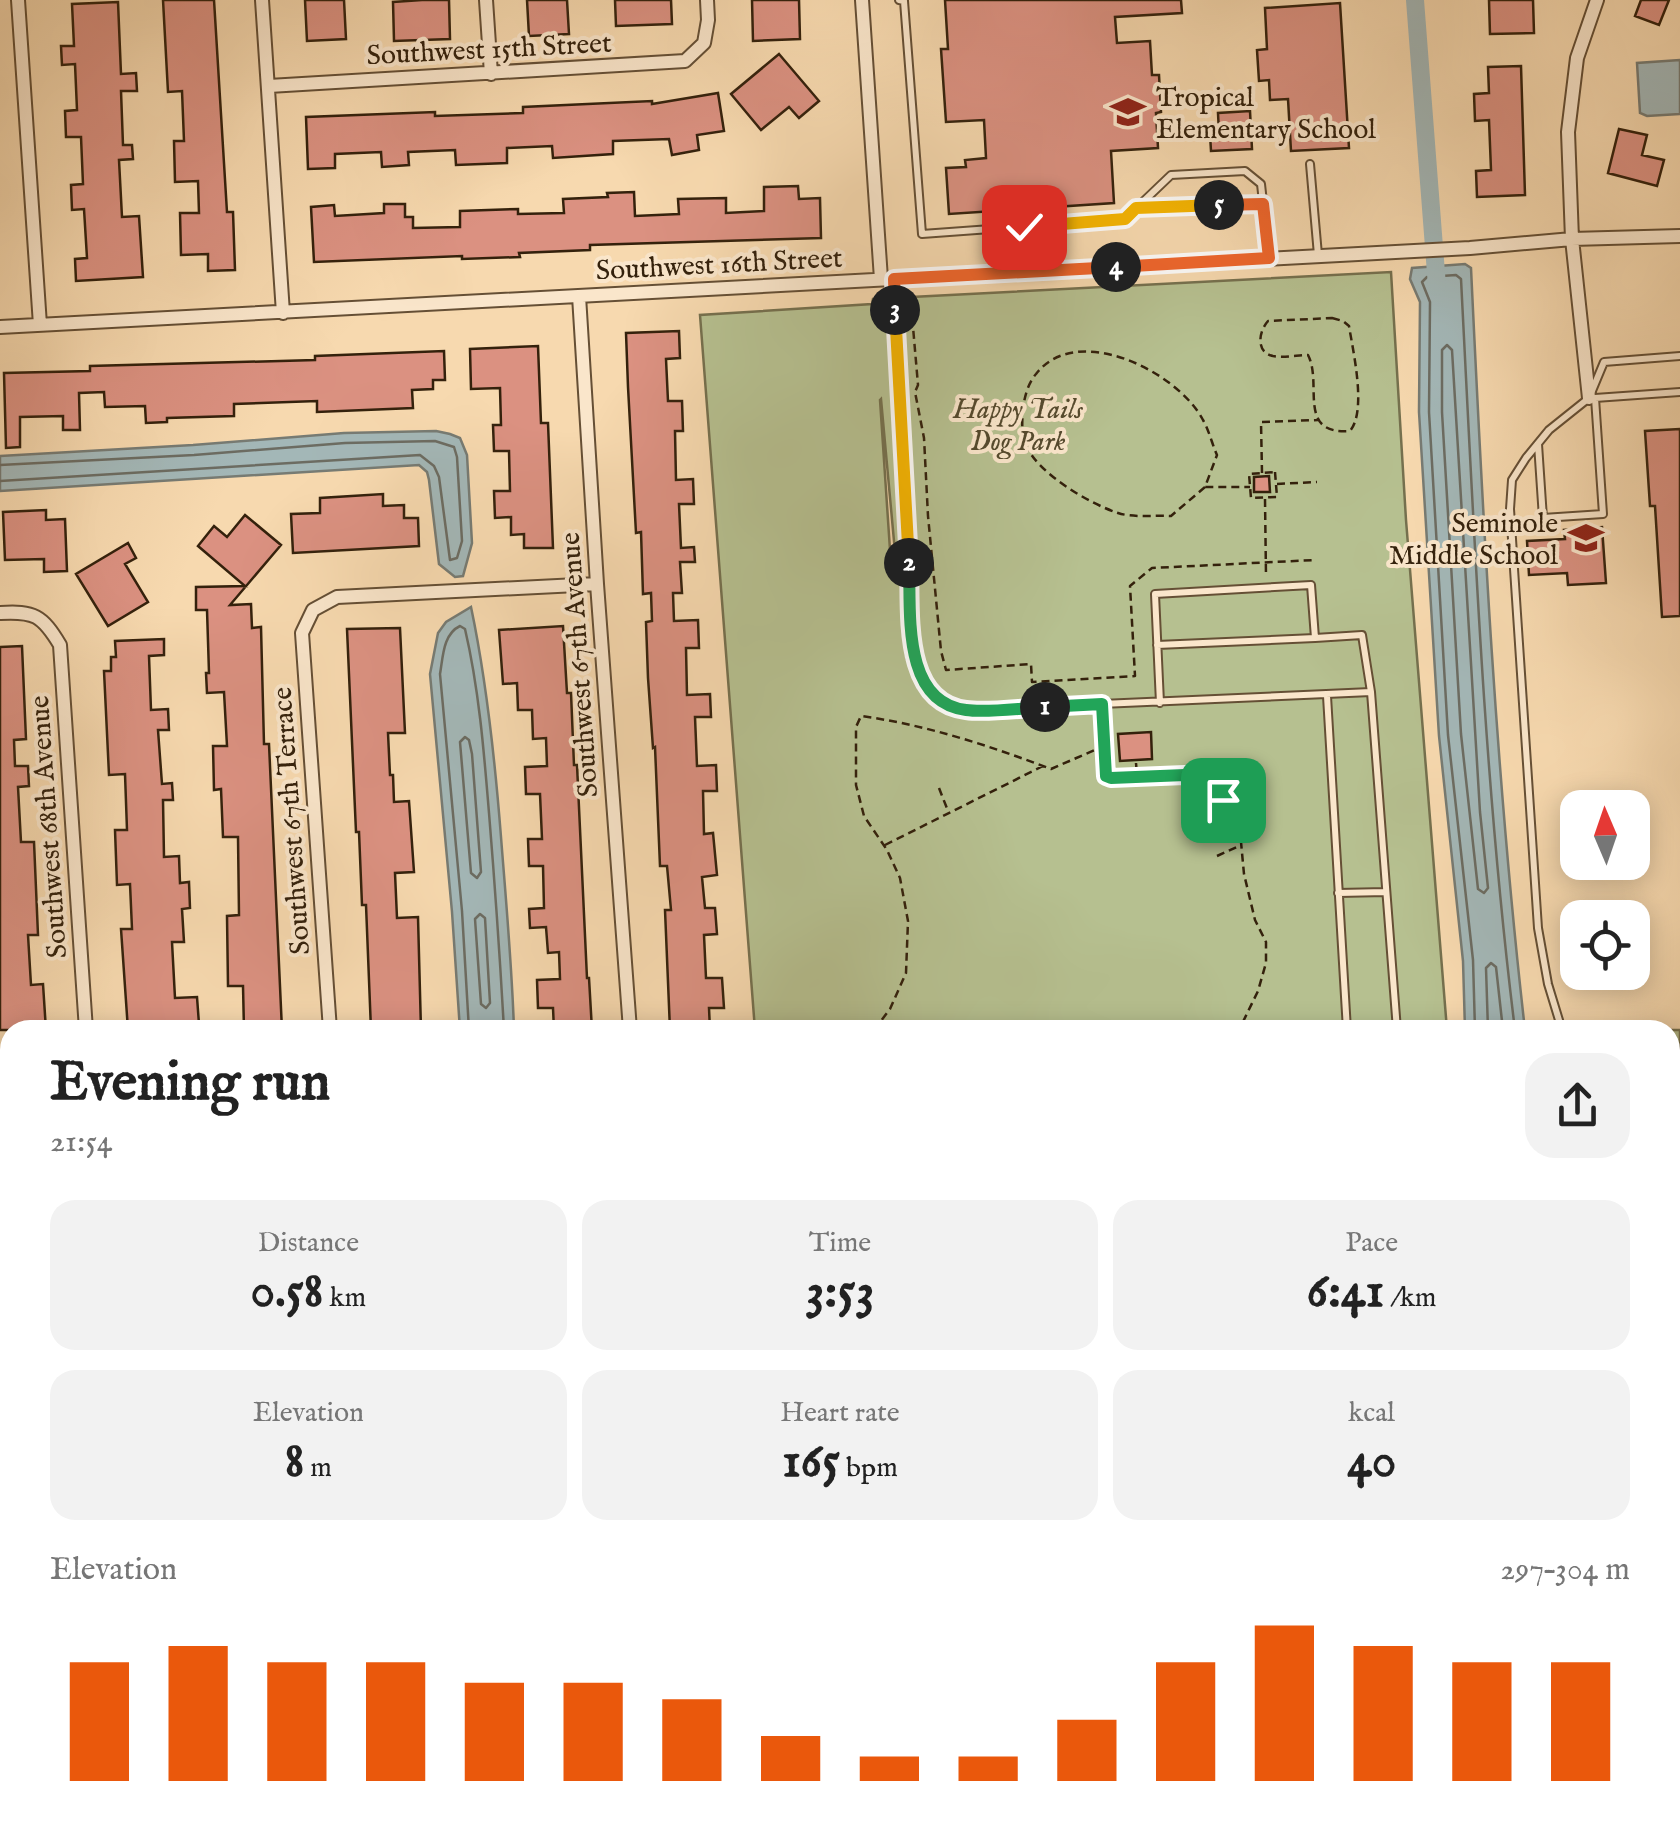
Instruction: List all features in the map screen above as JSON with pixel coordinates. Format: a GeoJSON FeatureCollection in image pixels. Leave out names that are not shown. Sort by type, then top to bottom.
{"type":"FeatureCollection","features":[{"type":"Feature","properties":{"kind":"street"},"geometry":{"type":"LineString","coordinates":[[18,0],[40,325]]}},
{"type":"Feature","properties":{"kind":"street"},"geometry":{"type":"LineString","coordinates":[[262,0],[283,313]]}},
{"type":"Feature","properties":{"kind":"street"},"geometry":{"type":"LineString","coordinates":[[486,0],[491,74]]}},
{"type":"Feature","properties":{"kind":"street","name":"Southwest 15th Street"},"geometry":{"type":"LineString","coordinates":[[269,86],[685,61],[704,43],[706,0]]}},
{"type":"Feature","properties":{"kind":"street"},"geometry":{"type":"LineString","coordinates":[[862,0],[914,656],[925,686],[941,702]]}},
{"type":"Feature","properties":{"kind":"street"},"geometry":{"type":"LineString","coordinates":[[1592,398],[1572,239],[1568,132],[1577,58],[1597,0]]}},
{"type":"Feature","properties":{"kind":"street","name":"Southwest 16th Street"},"geometry":{"type":"LineString","coordinates":[[0,326],[1680,236]]}},
{"type":"Feature","properties":{"kind":"street","name":"Southwest 67th Avenue"},"geometry":{"type":"LineString","coordinates":[[579,296],[629,1020]]}},
{"type":"Feature","properties":{"kind":"street","name":"Southwest 67th Terrace"},"geometry":{"type":"LineString","coordinates":[[329,1020],[302,633],[313,610],[337,597],[597,584]]}},
{"type":"Feature","properties":{"kind":"street","name":"Southwest 68th Avenue"},"geometry":{"type":"LineString","coordinates":[[0,613],[26,612],[48,625],[60,644],[85,1020]]}},
{"type":"Feature","properties":{"kind":"lane"},"geometry":{"type":"LineString","coordinates":[[899,0],[904,1],[922,234],[1125,219],[1171,175],[1245,172],[1261,184],[1269,258]]}},
{"type":"Feature","properties":{"kind":"lane"},"geometry":{"type":"LineString","coordinates":[[1310,164],[1318,256]]}},
{"type":"Feature","properties":{"kind":"lane"},"geometry":{"type":"LineString","coordinates":[[1136,208],[1263,204]]}},
{"type":"Feature","properties":{"kind":"lane"},"geometry":{"type":"LineString","coordinates":[[1538,443],[1543,518],[1603,514],[1592,398],[1604,362],[1680,356]]}},
{"type":"Feature","properties":{"kind":"lane"},"geometry":{"type":"LineString","coordinates":[[1559,1020],[1538,928],[1510,509],[1512,480],[1549,430],[1592,398],[1680,392]]}},
{"type":"Feature","properties":{"kind":"lane"},"geometry":{"type":"LineString","coordinates":[[1160,702],[1155,594],[1311,584],[1314,638]]}},
{"type":"Feature","properties":{"kind":"lane"},"geometry":{"type":"LineString","coordinates":[[1157,645],[1362,634],[1371,692],[1397,1020]]}},
{"type":"Feature","properties":{"kind":"lane"},"geometry":{"type":"LineString","coordinates":[[941,702],[966,710],[1371,692]]}},
{"type":"Feature","properties":{"kind":"lane"},"geometry":{"type":"LineString","coordinates":[[1327,696],[1346,1020]]}},
{"type":"Feature","properties":{"kind":"lane"},"geometry":{"type":"LineString","coordinates":[[1338,892],[1386,892]]}},
{"type":"Feature","properties":{"kind":"path"},"geometry":{"type":"LineString","coordinates":[[910,292],[918,385],[914,392],[924,438],[928,516],[946,670],[1031,664],[1032,682]]}},
{"type":"Feature","properties":{"kind":"path"},"geometry":{"type":"LineString","coordinates":[[1332,318],[1349,326],[1358,423],[1350,432],[1338,432],[1319,420],[1312,359],[1308,355],[1273,356],[1264,351],[1260,336],[1268,321],[1332,318]]}},
{"type":"Feature","properties":{"kind":"path"},"geometry":{"type":"LineString","coordinates":[[1205,487],[1216,456],[1203,418],[1180,392],[1145,368],[1116,354],[1088,352],[1057,356],[1035,374],[1024,399],[1022,426],[1027,448],[1046,470],[1084,497],[1121,515],[1171,516],[1205,487],[1250,488]]}},
{"type":"Feature","properties":{"kind":"path"},"geometry":{"type":"LineString","coordinates":[[1262,473],[1260,422],[1319,420]]}},
{"type":"Feature","properties":{"kind":"path"},"geometry":{"type":"LineString","coordinates":[[1275,472],[1276,484],[1277,497],[1250,498],[1249,474],[1275,472]]}},
{"type":"Feature","properties":{"kind":"path"},"geometry":{"type":"LineString","coordinates":[[1276,484],[1317,482]]}},
{"type":"Feature","properties":{"kind":"path"},"geometry":{"type":"LineString","coordinates":[[1265,498],[1266,586]]}},
{"type":"Feature","properties":{"kind":"path"},"geometry":{"type":"LineString","coordinates":[[1102,704],[1106,776],[1185,775],[1238,810],[1244,874],[1255,920],[1266,942],[1266,963],[1244,1020]]}},
{"type":"Feature","properties":{"kind":"path"},"geometry":{"type":"LineString","coordinates":[[881,1020],[906,973],[908,921],[900,878],[864,816],[856,785],[856,727],[862,716],[917,726],[1051,769],[1104,746]]}},
{"type":"Feature","properties":{"kind":"path"},"geometry":{"type":"LineString","coordinates":[[1136,763],[1138,777]]}},
{"type":"Feature","properties":{"kind":"path"},"geometry":{"type":"LineString","coordinates":[[884,846],[1044,766]]}},
{"type":"Feature","properties":{"kind":"path"},"geometry":{"type":"LineString","coordinates":[[939,788],[949,812]]}},
{"type":"Feature","properties":{"kind":"path"},"geometry":{"type":"LineString","coordinates":[[1217,856],[1241,845]]}},
{"type":"Feature","properties":{"kind":"green space","name":"Happy Tails Dog Park"},"geometry":{"type":"Polygon","coordinates":[[[1391,272],[1406,520],[1446,1020],[754,1020],[700,315],[872,304],[873,299],[1391,272]],[[881,399],[880,400],[891,565],[896,563],[881,399]]]}},
{"type":"Feature","properties":{"kind":"water"},"geometry":{"type":"Polygon","coordinates":[[[1680,60],[1680,114],[1640,113],[1637,63],[1680,60]]]}},
{"type":"Feature","properties":{"kind":"water"},"geometry":{"type":"Polygon","coordinates":[[[1465,264],[1471,268],[1498,745],[1524,1020],[1465,1020],[1463,961],[1439,736],[1419,412],[1420,302],[1410,279],[1412,268],[1465,264]]]}},
{"type":"Feature","properties":{"kind":"water"},"geometry":{"type":"Polygon","coordinates":[[[436,431],[460,438],[467,455],[472,543],[463,576],[455,577],[439,564],[429,480],[419,465],[0,491],[0,456],[344,433],[436,431]]]}},
{"type":"Feature","properties":{"kind":"water"},"geometry":{"type":"Polygon","coordinates":[[[471,607],[496,779],[513,1020],[459,1020],[430,674],[438,633],[446,622],[471,607]]]}},
{"type":"Feature","properties":{"kind":"building"},"geometry":{"type":"Polygon","coordinates":[[[163,0],[214,0],[227,212],[233,212],[235,270],[208,271],[208,254],[181,255],[180,213],[199,213],[198,181],[175,182],[174,141],[184,141],[182,91],[168,92],[163,0]]]}},
{"type":"Feature","properties":{"kind":"building"},"geometry":{"type":"Polygon","coordinates":[[[305,0],[344,0],[346,39],[307,41],[305,0]]]}},
{"type":"Feature","properties":{"kind":"building"},"geometry":{"type":"Polygon","coordinates":[[[449,0],[450,39],[394,41],[393,2],[449,0]]]}},
{"type":"Feature","properties":{"kind":"building"},"geometry":{"type":"Polygon","coordinates":[[[527,0],[567,0],[569,34],[529,36],[527,0]]]}},
{"type":"Feature","properties":{"kind":"building"},"geometry":{"type":"Polygon","coordinates":[[[615,0],[671,0],[672,24],[616,26],[615,0]]]}},
{"type":"Feature","properties":{"kind":"building"},"geometry":{"type":"Polygon","coordinates":[[[752,0],[799,0],[800,39],[753,41],[752,0]]]}},
{"type":"Feature","properties":{"kind":"building"},"geometry":{"type":"Polygon","coordinates":[[[945,0],[1181,0],[1182,13],[1115,17],[1117,43],[1150,41],[1152,75],[1159,75],[1161,112],[1156,113],[1158,148],[1111,151],[1114,203],[949,214],[946,168],[966,167],[965,160],[986,158],[984,120],[946,122],[941,49],[948,49],[945,0]]]}},
{"type":"Feature","properties":{"kind":"building"},"geometry":{"type":"Polygon","coordinates":[[[1489,0],[1533,0],[1534,33],[1490,34],[1489,0]]]}},
{"type":"Feature","properties":{"kind":"building"},"geometry":{"type":"Polygon","coordinates":[[[1641,0],[1669,0],[1659,25],[1635,16],[1641,0]]]}},
{"type":"Feature","properties":{"kind":"building"},"geometry":{"type":"Polygon","coordinates":[[[118,2],[121,74],[136,73],[137,91],[121,91],[123,145],[132,145],[133,159],[119,160],[122,217],[139,216],[143,277],[76,281],[75,259],[87,258],[84,209],[72,210],[71,185],[83,184],[81,137],[66,137],[65,111],[77,110],[75,64],[62,65],[61,46],[74,46],[72,4],[118,2]]]}},
{"type":"Feature","properties":{"kind":"building"},"geometry":{"type":"Polygon","coordinates":[[[1340,3],[1349,148],[1291,151],[1288,99],[1270,100],[1269,80],[1259,81],[1257,50],[1267,49],[1265,8],[1340,3]]]}},
{"type":"Feature","properties":{"kind":"building"},"geometry":{"type":"Polygon","coordinates":[[[779,54],[819,101],[799,118],[789,107],[761,130],[731,94],[779,54]]]}},
{"type":"Feature","properties":{"kind":"building"},"geometry":{"type":"Polygon","coordinates":[[[1521,66],[1525,195],[1477,197],[1476,171],[1491,170],[1489,120],[1475,121],[1474,94],[1489,93],[1488,67],[1521,66]]]}},
{"type":"Feature","properties":{"kind":"building"},"geometry":{"type":"Polygon","coordinates":[[[718,93],[724,131],[697,135],[699,150],[672,155],[669,139],[613,141],[613,154],[553,158],[552,146],[507,148],[507,163],[456,165],[455,150],[408,152],[409,165],[382,167],[381,152],[335,154],[335,168],[308,169],[306,117],[523,113],[523,107],[652,104],[718,93]]]}},
{"type":"Feature","properties":{"kind":"building"},"geometry":{"type":"Polygon","coordinates":[[[1250,111],[1252,149],[1211,151],[1210,134],[1219,133],[1218,113],[1250,111]]]}},
{"type":"Feature","properties":{"kind":"building"},"geometry":{"type":"Polygon","coordinates":[[[1619,129],[1647,135],[1642,155],[1664,160],[1657,186],[1608,173],[1619,129]]]}},
{"type":"Feature","properties":{"kind":"building"},"geometry":{"type":"Polygon","coordinates":[[[798,186],[799,199],[820,198],[821,238],[590,245],[590,250],[519,253],[520,257],[314,262],[311,207],[334,205],[335,216],[384,213],[384,204],[405,204],[405,217],[413,217],[413,228],[460,227],[460,211],[518,209],[518,214],[564,213],[563,199],[608,197],[607,193],[634,192],[635,216],[679,214],[678,199],[726,198],[726,213],[764,211],[764,187],[798,186]]]}},
{"type":"Feature","properties":{"kind":"building"},"geometry":{"type":"Polygon","coordinates":[[[679,331],[680,358],[666,359],[668,401],[682,401],[683,431],[675,431],[676,480],[693,479],[694,504],[679,504],[681,548],[694,547],[695,562],[680,562],[682,593],[673,593],[674,621],[698,620],[699,648],[686,648],[687,695],[710,694],[711,717],[695,717],[697,766],[716,765],[717,791],[703,791],[704,834],[713,833],[717,875],[702,877],[705,908],[715,908],[717,934],[704,935],[706,978],[722,978],[724,1008],[709,1008],[710,1020],[670,1020],[665,910],[671,910],[667,866],[660,866],[648,678],[646,622],[652,621],[651,593],[643,594],[641,532],[636,533],[626,333],[679,331]]]}},
{"type":"Feature","properties":{"kind":"building"},"geometry":{"type":"Polygon","coordinates":[[[538,346],[541,423],[548,423],[553,548],[524,548],[524,534],[511,535],[511,517],[495,518],[494,491],[510,491],[509,451],[494,451],[493,425],[501,425],[500,388],[471,389],[470,349],[538,346]]]}},
{"type":"Feature","properties":{"kind":"building"},"geometry":{"type":"Polygon","coordinates":[[[444,351],[445,380],[433,380],[433,389],[412,390],[413,408],[317,412],[317,401],[234,404],[234,416],[167,418],[167,422],[146,423],[145,406],[105,407],[104,392],[79,393],[80,430],[63,430],[63,416],[20,417],[20,447],[6,448],[4,373],[444,351]]]}},
{"type":"Feature","properties":{"kind":"building"},"geometry":{"type":"Polygon","coordinates":[[[1680,429],[1680,616],[1662,617],[1655,506],[1650,506],[1645,431],[1680,429]]]}},
{"type":"Feature","properties":{"kind":"building"},"geometry":{"type":"Polygon","coordinates":[[[1269,476],[1270,492],[1254,492],[1254,477],[1269,476]]]}},
{"type":"Feature","properties":{"kind":"building"},"geometry":{"type":"Polygon","coordinates":[[[383,494],[383,506],[404,505],[404,518],[418,518],[419,546],[293,553],[291,514],[320,513],[320,498],[383,494]]]}},
{"type":"Feature","properties":{"kind":"building"},"geometry":{"type":"Polygon","coordinates":[[[46,510],[46,520],[65,519],[67,571],[44,572],[44,559],[5,560],[3,512],[46,510]]]}},
{"type":"Feature","properties":{"kind":"building"},"geometry":{"type":"Polygon","coordinates":[[[245,515],[281,545],[230,605],[251,604],[252,628],[261,627],[264,744],[269,744],[282,1020],[244,1020],[243,986],[228,986],[227,916],[239,915],[238,837],[223,837],[221,789],[214,790],[213,746],[227,746],[224,692],[207,693],[207,610],[196,610],[196,587],[245,586],[198,546],[214,526],[227,537],[245,515]]]}},
{"type":"Feature","properties":{"kind":"building"},"geometry":{"type":"Polygon","coordinates":[[[1602,527],[1606,583],[1568,585],[1567,573],[1529,575],[1527,541],[1565,539],[1564,530],[1602,527]]]}},
{"type":"Feature","properties":{"kind":"building"},"geometry":{"type":"Polygon","coordinates":[[[128,543],[136,558],[125,564],[148,602],[108,626],[76,574],[128,543]]]}},
{"type":"Feature","properties":{"kind":"building"},"geometry":{"type":"Polygon","coordinates":[[[563,626],[577,765],[591,1020],[554,1020],[553,1008],[538,1008],[537,980],[560,979],[559,952],[548,953],[546,927],[530,928],[529,909],[544,908],[543,866],[529,866],[528,839],[542,839],[540,794],[526,794],[525,767],[547,766],[546,738],[533,739],[532,710],[518,710],[517,683],[503,684],[499,630],[563,626]]]}},
{"type":"Feature","properties":{"kind":"building"},"geometry":{"type":"Polygon","coordinates":[[[400,628],[405,733],[388,733],[390,775],[394,802],[409,801],[414,872],[395,873],[397,918],[418,917],[421,1020],[371,1020],[366,905],[362,905],[356,832],[347,629],[400,628]]]}},
{"type":"Feature","properties":{"kind":"building"},"geometry":{"type":"Polygon","coordinates":[[[164,639],[164,655],[149,656],[151,710],[168,709],[169,730],[158,730],[162,784],[172,783],[173,800],[163,800],[164,857],[179,856],[180,883],[189,882],[190,908],[182,909],[184,942],[172,942],[175,998],[197,997],[199,1020],[127,1020],[121,929],[132,929],[130,884],[117,885],[115,830],[127,830],[125,774],[109,775],[104,671],[111,671],[111,657],[116,657],[115,641],[164,639]]]}},
{"type":"Feature","properties":{"kind":"building"},"geometry":{"type":"Polygon","coordinates":[[[22,646],[26,739],[14,740],[15,766],[28,766],[29,786],[18,787],[21,842],[34,842],[38,935],[28,935],[31,985],[43,984],[45,1020],[0,1020],[0,647],[22,646]]]}},
{"type":"Feature","properties":{"kind":"building"},"geometry":{"type":"Polygon","coordinates":[[[1151,732],[1152,759],[1120,761],[1118,734],[1151,732]]]}},
{"type":"Feature","properties":{"kind":"waterway"},"geometry":{"type":"LineString","coordinates":[[1415,0],[1437,286]]}},
{"type":"Feature","properties":{"kind":"place","name":"Tropical Elementary School"},"geometry":{"type":"Point","coordinates":[1128,112]}},
{"type":"Feature","properties":{"kind":"place","name":"Seminole Middle School"},"geometry":{"type":"Point","coordinates":[1586,538]}},
{"type":"Feature","properties":{"kind":"route"},"geometry":{"type":"LineString","coordinates":[[1024,227],[1125,219],[1136,208],[1263,204],[1269,258],[894,279],[914,656],[925,686],[941,702],[966,710],[1102,704],[1106,776],[1185,775],[1223,800]]}}]}
